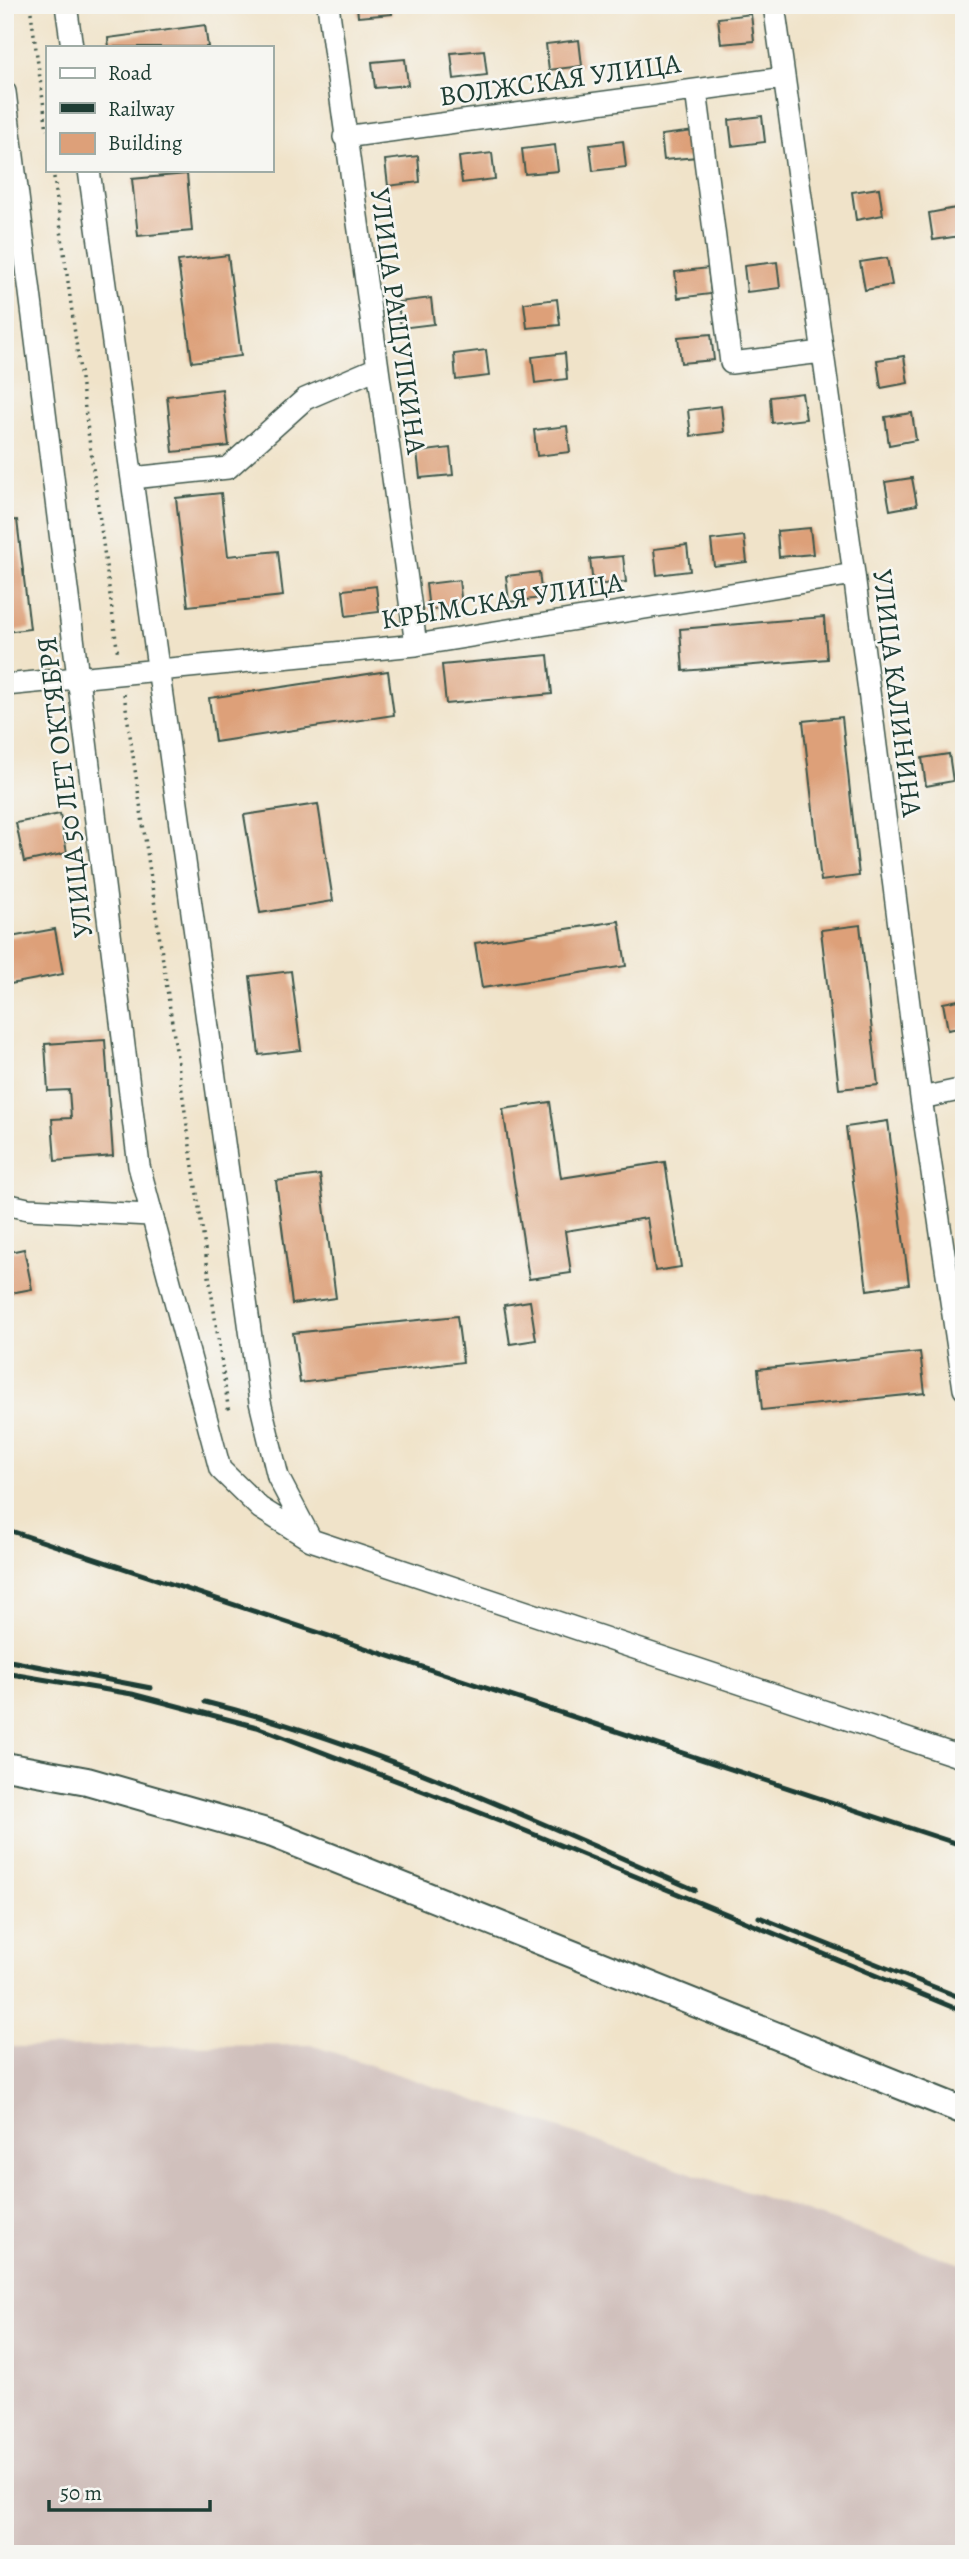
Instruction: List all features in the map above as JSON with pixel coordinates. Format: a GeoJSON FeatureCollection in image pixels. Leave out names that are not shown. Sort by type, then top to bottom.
{"type":"FeatureCollection","features":[{"type":"Feature","properties":{"kind":"main road"},"geometry":{"type":"LineString","coordinates":[[5,1766],[87,1781],[273,1834],[964,2111]]}},
{"type":"Feature","properties":{"kind":"street"},"geometry":{"type":"LineString","coordinates":[[66,5],[72,46]]}},
{"type":"Feature","properties":{"kind":"street","name":"УЛИЦА РАЩУПКИНА"},"geometry":{"type":"LineString","coordinates":[[328,5],[344,137],[416,645]]}},
{"type":"Feature","properties":{"kind":"street","name":"УЛИЦА КАЛИНИНА"},"geometry":{"type":"LineString","coordinates":[[774,5],[854,574],[920,1098],[964,1388]]}},
{"type":"Feature","properties":{"kind":"street","name":"ВОЛЖСКАЯ УЛИЦА"},"geometry":{"type":"LineString","coordinates":[[344,137],[784,78]]}},
{"type":"Feature","properties":{"kind":"street"},"geometry":{"type":"LineString","coordinates":[[696,90],[731,363],[822,352]]}},
{"type":"Feature","properties":{"kind":"street","name":"УЛИЦА 50 ЛЕТ ОКТЯБРЯ"},"geometry":{"type":"LineString","coordinates":[[5,92],[139,1166],[220,1469],[260,1508],[311,1540]]}},
{"type":"Feature","properties":{"kind":"street"},"geometry":{"type":"LineString","coordinates":[[89,172],[260,1402],[278,1477],[311,1540],[964,1758]]}},
{"type":"Feature","properties":{"kind":"street"},"geometry":{"type":"LineString","coordinates":[[132,478],[228,468],[305,399],[377,368]]}},
{"type":"Feature","properties":{"kind":"street","name":"КРЫМСКАЯ УЛИЦА"},"geometry":{"type":"LineString","coordinates":[[5,685],[416,645],[854,574]]}},
{"type":"Feature","properties":{"kind":"street"},"geometry":{"type":"LineString","coordinates":[[920,1098],[964,1089]]}},
{"type":"Feature","properties":{"kind":"street"},"geometry":{"type":"LineString","coordinates":[[5,1204],[28,1209],[150,1215]]}},
{"type":"Feature","properties":{"kind":"path"},"geometry":{"type":"LineString","coordinates":[[30,5],[46,123]]}},
{"type":"Feature","properties":{"kind":"path"},"geometry":{"type":"LineString","coordinates":[[53,172],[121,674],[231,1426]]}},
{"type":"Feature","properties":{"kind":"shaded area"},"geometry":{"type":"Polygon","coordinates":[[[311,2045],[964,2265],[964,2554],[5,2554],[5,2047],[311,2045]]]}},
{"type":"Feature","properties":{"kind":"building"},"geometry":{"type":"Polygon","coordinates":[[[357,5],[391,5],[392,14],[358,17],[357,5]]]}},
{"type":"Feature","properties":{"kind":"building"},"geometry":{"type":"Polygon","coordinates":[[[751,14],[754,41],[721,44],[718,18],[751,14]]]}},
{"type":"Feature","properties":{"kind":"building"},"geometry":{"type":"Polygon","coordinates":[[[205,25],[208,46],[109,46],[108,38],[205,25]]]}},
{"type":"Feature","properties":{"kind":"building"},"geometry":{"type":"Polygon","coordinates":[[[579,40],[582,66],[549,70],[546,44],[579,40]]]}},
{"type":"Feature","properties":{"kind":"building"},"geometry":{"type":"Polygon","coordinates":[[[484,50],[487,75],[454,79],[451,53],[484,50]]]}},
{"type":"Feature","properties":{"kind":"building"},"geometry":{"type":"Polygon","coordinates":[[[405,59],[408,85],[375,88],[372,62],[405,59]]]}},
{"type":"Feature","properties":{"kind":"building"},"geometry":{"type":"Polygon","coordinates":[[[762,116],[765,142],[732,146],[729,120],[762,116]]]}},
{"type":"Feature","properties":{"kind":"building"},"geometry":{"type":"Polygon","coordinates":[[[694,131],[697,157],[664,160],[661,135],[694,131]]]}},
{"type":"Feature","properties":{"kind":"building"},"geometry":{"type":"Polygon","coordinates":[[[623,141],[626,167],[593,171],[590,145],[623,141]]]}},
{"type":"Feature","properties":{"kind":"building"},"geometry":{"type":"Polygon","coordinates":[[[555,145],[558,171],[525,174],[522,149],[555,145]]]}},
{"type":"Feature","properties":{"kind":"building"},"geometry":{"type":"Polygon","coordinates":[[[492,153],[495,179],[462,183],[459,157],[492,153]]]}},
{"type":"Feature","properties":{"kind":"building"},"geometry":{"type":"Polygon","coordinates":[[[418,156],[420,182],[388,186],[385,160],[418,156]]]}},
{"type":"Feature","properties":{"kind":"building"},"geometry":{"type":"Polygon","coordinates":[[[187,174],[192,231],[138,236],[132,179],[187,174]]]}},
{"type":"Feature","properties":{"kind":"building"},"geometry":{"type":"Polygon","coordinates":[[[879,188],[883,215],[856,220],[852,192],[879,188]]]}},
{"type":"Feature","properties":{"kind":"building"},"geometry":{"type":"Polygon","coordinates":[[[956,208],[960,236],[933,240],[929,213],[956,208]]]}},
{"type":"Feature","properties":{"kind":"building"},"geometry":{"type":"Polygon","coordinates":[[[228,255],[241,356],[192,362],[178,261],[228,255]]]}},
{"type":"Feature","properties":{"kind":"building"},"geometry":{"type":"Polygon","coordinates":[[[887,258],[892,285],[865,290],[860,262],[887,258]]]}},
{"type":"Feature","properties":{"kind":"building"},"geometry":{"type":"Polygon","coordinates":[[[777,262],[780,288],[747,292],[744,266],[777,262]]]}},
{"type":"Feature","properties":{"kind":"building"},"geometry":{"type":"Polygon","coordinates":[[[708,268],[711,294],[678,298],[675,272],[708,268]]]}},
{"type":"Feature","properties":{"kind":"building"},"geometry":{"type":"Polygon","coordinates":[[[431,298],[434,324],[401,328],[398,302],[431,298]]]}},
{"type":"Feature","properties":{"kind":"building"},"geometry":{"type":"Polygon","coordinates":[[[557,299],[560,325],[527,328],[524,303],[557,299]]]}},
{"type":"Feature","properties":{"kind":"building"},"geometry":{"type":"Polygon","coordinates":[[[711,334],[714,360],[681,363],[678,337],[711,334]]]}},
{"type":"Feature","properties":{"kind":"building"},"geometry":{"type":"Polygon","coordinates":[[[486,350],[489,376],[456,380],[454,354],[486,350]]]}},
{"type":"Feature","properties":{"kind":"building"},"geometry":{"type":"Polygon","coordinates":[[[565,353],[567,379],[535,383],[532,357],[565,353]]]}},
{"type":"Feature","properties":{"kind":"building"},"geometry":{"type":"Polygon","coordinates":[[[904,356],[908,383],[881,388],[877,360],[904,356]]]}},
{"type":"Feature","properties":{"kind":"building"},"geometry":{"type":"Polygon","coordinates":[[[222,389],[229,446],[173,452],[167,396],[222,389]]]}},
{"type":"Feature","properties":{"kind":"building"},"geometry":{"type":"Polygon","coordinates":[[[802,393],[806,419],[772,423],[770,397],[802,393]]]}},
{"type":"Feature","properties":{"kind":"building"},"geometry":{"type":"Polygon","coordinates":[[[721,406],[724,432],[691,436],[688,410],[721,406]]]}},
{"type":"Feature","properties":{"kind":"building"},"geometry":{"type":"Polygon","coordinates":[[[912,413],[916,440],[889,445],[885,417],[912,413]]]}},
{"type":"Feature","properties":{"kind":"building"},"geometry":{"type":"Polygon","coordinates":[[[567,426],[570,452],[537,456],[534,430],[567,426]]]}},
{"type":"Feature","properties":{"kind":"building"},"geometry":{"type":"Polygon","coordinates":[[[450,448],[453,475],[420,478],[417,452],[450,448]]]}},
{"type":"Feature","properties":{"kind":"building"},"geometry":{"type":"Polygon","coordinates":[[[912,478],[917,505],[890,510],[885,482],[912,478]]]}},
{"type":"Feature","properties":{"kind":"building"},"geometry":{"type":"Polygon","coordinates":[[[221,493],[228,556],[278,551],[283,596],[188,606],[176,498],[221,493]]]}},
{"type":"Feature","properties":{"kind":"building"},"geometry":{"type":"Polygon","coordinates":[[[17,520],[30,629],[5,632],[5,521],[17,520]]]}},
{"type":"Feature","properties":{"kind":"building"},"geometry":{"type":"Polygon","coordinates":[[[810,528],[813,554],[779,557],[777,531],[810,528]]]}},
{"type":"Feature","properties":{"kind":"building"},"geometry":{"type":"Polygon","coordinates":[[[744,536],[747,562],[714,566],[711,540],[744,536]]]}},
{"type":"Feature","properties":{"kind":"building"},"geometry":{"type":"Polygon","coordinates":[[[687,545],[690,571],[657,575],[654,549],[687,545]]]}},
{"type":"Feature","properties":{"kind":"building"},"geometry":{"type":"Polygon","coordinates":[[[623,556],[626,582],[593,585],[590,559],[623,556]]]}},
{"type":"Feature","properties":{"kind":"building"},"geometry":{"type":"Polygon","coordinates":[[[539,572],[542,598],[509,602],[506,576],[539,572]]]}},
{"type":"Feature","properties":{"kind":"building"},"geometry":{"type":"Polygon","coordinates":[[[459,580],[462,606],[429,610],[426,584],[459,580]]]}},
{"type":"Feature","properties":{"kind":"building"},"geometry":{"type":"Polygon","coordinates":[[[376,586],[379,612],[346,616],[343,590],[376,586]]]}},
{"type":"Feature","properties":{"kind":"building"},"geometry":{"type":"Polygon","coordinates":[[[824,617],[827,659],[683,671],[680,629],[824,617]]]}},
{"type":"Feature","properties":{"kind":"building"},"geometry":{"type":"Polygon","coordinates":[[[548,655],[552,694],[446,704],[442,665],[548,655]]]}},
{"type":"Feature","properties":{"kind":"building"},"geometry":{"type":"Polygon","coordinates":[[[388,671],[394,715],[215,742],[209,698],[388,671]]]}},
{"type":"Feature","properties":{"kind":"building"},"geometry":{"type":"Polygon","coordinates":[[[842,717],[859,876],[821,881],[803,721],[842,717]]]}},
{"type":"Feature","properties":{"kind":"building"},"geometry":{"type":"Polygon","coordinates":[[[949,754],[953,781],[926,786],[922,758],[949,754]]]}},
{"type":"Feature","properties":{"kind":"building"},"geometry":{"type":"Polygon","coordinates":[[[318,804],[333,901],[260,913],[244,815],[318,804]]]}},
{"type":"Feature","properties":{"kind":"building"},"geometry":{"type":"Polygon","coordinates":[[[60,814],[67,853],[24,862],[16,823],[60,814]]]}},
{"type":"Feature","properties":{"kind":"building"},"geometry":{"type":"Polygon","coordinates":[[[619,921],[626,966],[482,988],[475,943],[619,921]]]}},
{"type":"Feature","properties":{"kind":"building"},"geometry":{"type":"Polygon","coordinates":[[[860,925],[878,1085],[839,1089],[821,930],[860,925]]]}},
{"type":"Feature","properties":{"kind":"building"},"geometry":{"type":"Polygon","coordinates":[[[55,929],[63,974],[5,985],[5,938],[55,929]]]}},
{"type":"Feature","properties":{"kind":"building"},"geometry":{"type":"Polygon","coordinates":[[[291,971],[301,1050],[259,1055],[250,976],[291,971]]]}},
{"type":"Feature","properties":{"kind":"building"},"geometry":{"type":"Polygon","coordinates":[[[964,999],[964,1027],[948,1030],[943,1003],[964,999]]]}},
{"type":"Feature","properties":{"kind":"building"},"geometry":{"type":"Polygon","coordinates":[[[105,1040],[113,1156],[55,1161],[52,1119],[71,1118],[69,1090],[48,1091],[45,1044],[105,1040]]]}},
{"type":"Feature","properties":{"kind":"building"},"geometry":{"type":"Polygon","coordinates":[[[550,1102],[561,1178],[665,1162],[681,1267],[655,1271],[647,1218],[565,1231],[571,1273],[529,1279],[503,1109],[550,1102]]]}},
{"type":"Feature","properties":{"kind":"building"},"geometry":{"type":"Polygon","coordinates":[[[888,1121],[909,1284],[867,1290],[846,1127],[888,1121]]]}},
{"type":"Feature","properties":{"kind":"building"},"geometry":{"type":"Polygon","coordinates":[[[320,1175],[336,1298],[292,1304],[276,1181],[320,1175]]]}},
{"type":"Feature","properties":{"kind":"building"},"geometry":{"type":"Polygon","coordinates":[[[24,1249],[32,1289],[5,1294],[5,1253],[24,1249]]]}},
{"type":"Feature","properties":{"kind":"building"},"geometry":{"type":"Polygon","coordinates":[[[530,1301],[536,1340],[510,1344],[504,1305],[530,1301]]]}},
{"type":"Feature","properties":{"kind":"building"},"geometry":{"type":"Polygon","coordinates":[[[457,1316],[463,1362],[300,1383],[293,1333],[457,1316]]]}},
{"type":"Feature","properties":{"kind":"building"},"geometry":{"type":"Polygon","coordinates":[[[920,1352],[925,1393],[762,1410],[758,1369],[920,1352]]]}},
{"type":"Feature","properties":{"kind":"railway"},"geometry":{"type":"LineString","coordinates":[[5,1529],[964,1846]]}},
{"type":"Feature","properties":{"kind":"railway"},"geometry":{"type":"LineString","coordinates":[[5,1660],[151,1688]]}},
{"type":"Feature","properties":{"kind":"railway"},"geometry":{"type":"LineString","coordinates":[[5,1673],[132,1694],[257,1727],[504,1822],[964,2012]]}},
{"type":"Feature","properties":{"kind":"railway"},"geometry":{"type":"LineString","coordinates":[[205,1702],[268,1719],[392,1762],[514,1811],[695,1890]]}},
{"type":"Feature","properties":{"kind":"railway"},"geometry":{"type":"LineString","coordinates":[[759,1917],[964,1999]]}}]}
